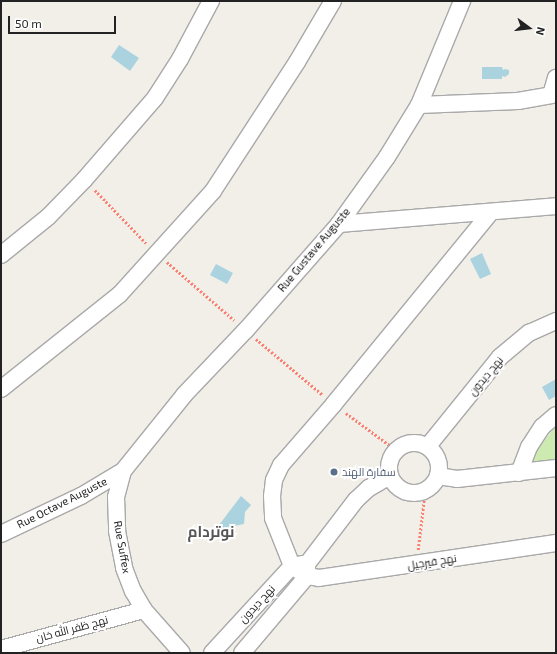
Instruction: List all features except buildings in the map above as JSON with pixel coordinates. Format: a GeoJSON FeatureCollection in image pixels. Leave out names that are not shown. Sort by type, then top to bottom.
{"type":"FeatureCollection","features":[{"type":"Feature","properties":{"kind":"street"},"geometry":{"type":"LineString","coordinates":[[1,255],[48,217],[84,180],[155,98],[180,58],[211,1]]}},
{"type":"Feature","properties":{"kind":"street"},"geometry":{"type":"LineString","coordinates":[[1,389],[120,294],[213,191],[297,62],[333,1]]}},
{"type":"Feature","properties":{"kind":"street","name":"Rue Gustave Auguste"},"geometry":{"type":"LineString","coordinates":[[123,471],[184,395],[246,330],[339,224],[387,157],[419,105],[462,1]]}},
{"type":"Feature","properties":{"kind":"street"},"geometry":{"type":"LineString","coordinates":[[419,105],[518,101],[553,95],[556,78]]}},
{"type":"Feature","properties":{"kind":"street"},"geometry":{"type":"LineString","coordinates":[[339,224],[556,206]]}},
{"type":"Feature","properties":{"kind":"street"},"geometry":{"type":"LineString","coordinates":[[302,569],[273,518],[272,496],[274,480],[281,465],[334,404],[491,212]]}},
{"type":"Feature","properties":{"kind":"street","name":"نهج ديدون"},"geometry":{"type":"LineString","coordinates":[[428,446],[500,357],[529,333],[556,321]]}},
{"type":"Feature","properties":{"kind":"street"},"geometry":{"type":"LineString","coordinates":[[519,473],[529,447],[542,427],[556,415]]}},
{"type":"Feature","properties":{"kind":"street"},"geometry":{"type":"LineString","coordinates":[[411,443],[420,443],[428,446],[438,459],[438,476],[435,482],[425,490],[417,493],[404,491],[394,483],[390,476],[390,462],[396,450],[411,443]]}},
{"type":"Feature","properties":{"kind":"street"},"geometry":{"type":"LineString","coordinates":[[438,476],[457,479],[556,468]]}},
{"type":"Feature","properties":{"kind":"street","name":"Rue Octave Auguste"},"geometry":{"type":"LineString","coordinates":[[1,534],[81,496],[123,471]]}},
{"type":"Feature","properties":{"kind":"street","name":"Rue Suffex"},"geometry":{"type":"LineString","coordinates":[[123,471],[116,497],[117,531],[124,568],[133,591],[144,610],[182,653]]}},
{"type":"Feature","properties":{"kind":"street","name":"نهج ديدون"},"geometry":{"type":"LineString","coordinates":[[242,653],[302,569],[356,500],[369,488],[390,476]]}},
{"type":"Feature","properties":{"kind":"street","name":"نهج فيرجيل"},"geometry":{"type":"LineString","coordinates":[[302,569],[319,578],[333,577],[556,543]]}},
{"type":"Feature","properties":{"kind":"street","name":"نهج ديدون"},"geometry":{"type":"LineString","coordinates":[[212,653],[302,569]]}},
{"type":"Feature","properties":{"kind":"street","name":"نهج ظفر الله خان"},"geometry":{"type":"LineString","coordinates":[[1,649],[144,610]]}},
{"type":"Feature","properties":{"kind":"path"},"geometry":{"type":"LineString","coordinates":[[416,565],[425,490]]}},
{"type":"Feature","properties":{"kind":"green space"},"geometry":{"type":"Polygon","coordinates":[[[556,426],[556,463],[532,466],[536,451],[556,426]]]}},
{"type":"Feature","properties":{"kind":"water"},"geometry":{"type":"Polygon","coordinates":[[[119,45],[139,58],[130,71],[111,57],[119,45]]]}},
{"type":"Feature","properties":{"kind":"water"},"geometry":{"type":"Polygon","coordinates":[[[482,67],[502,67],[503,70],[509,70],[509,74],[505,77],[502,76],[502,79],[482,79],[482,67]]]}},
{"type":"Feature","properties":{"kind":"water"},"geometry":{"type":"Polygon","coordinates":[[[482,253],[491,274],[480,279],[470,259],[482,253]]]}},
{"type":"Feature","properties":{"kind":"water"},"geometry":{"type":"Polygon","coordinates":[[[216,264],[233,273],[227,284],[210,275],[216,264]]]}},
{"type":"Feature","properties":{"kind":"water"},"geometry":{"type":"Polygon","coordinates":[[[556,379],[556,396],[549,400],[542,387],[556,379]]]}},
{"type":"Feature","properties":{"kind":"water"},"geometry":{"type":"Polygon","coordinates":[[[241,496],[251,505],[245,512],[244,524],[234,526],[229,533],[219,525],[241,496]]]}},
{"type":"Feature","properties":{"kind":"place","name":"سفارة الهند"},"geometry":{"type":"Point","coordinates":[334,472]}},
{"type":"Feature","properties":{"kind":"district","name":"نوتردام"},"geometry":{"type":"Point","coordinates":[211,532]}}]}
